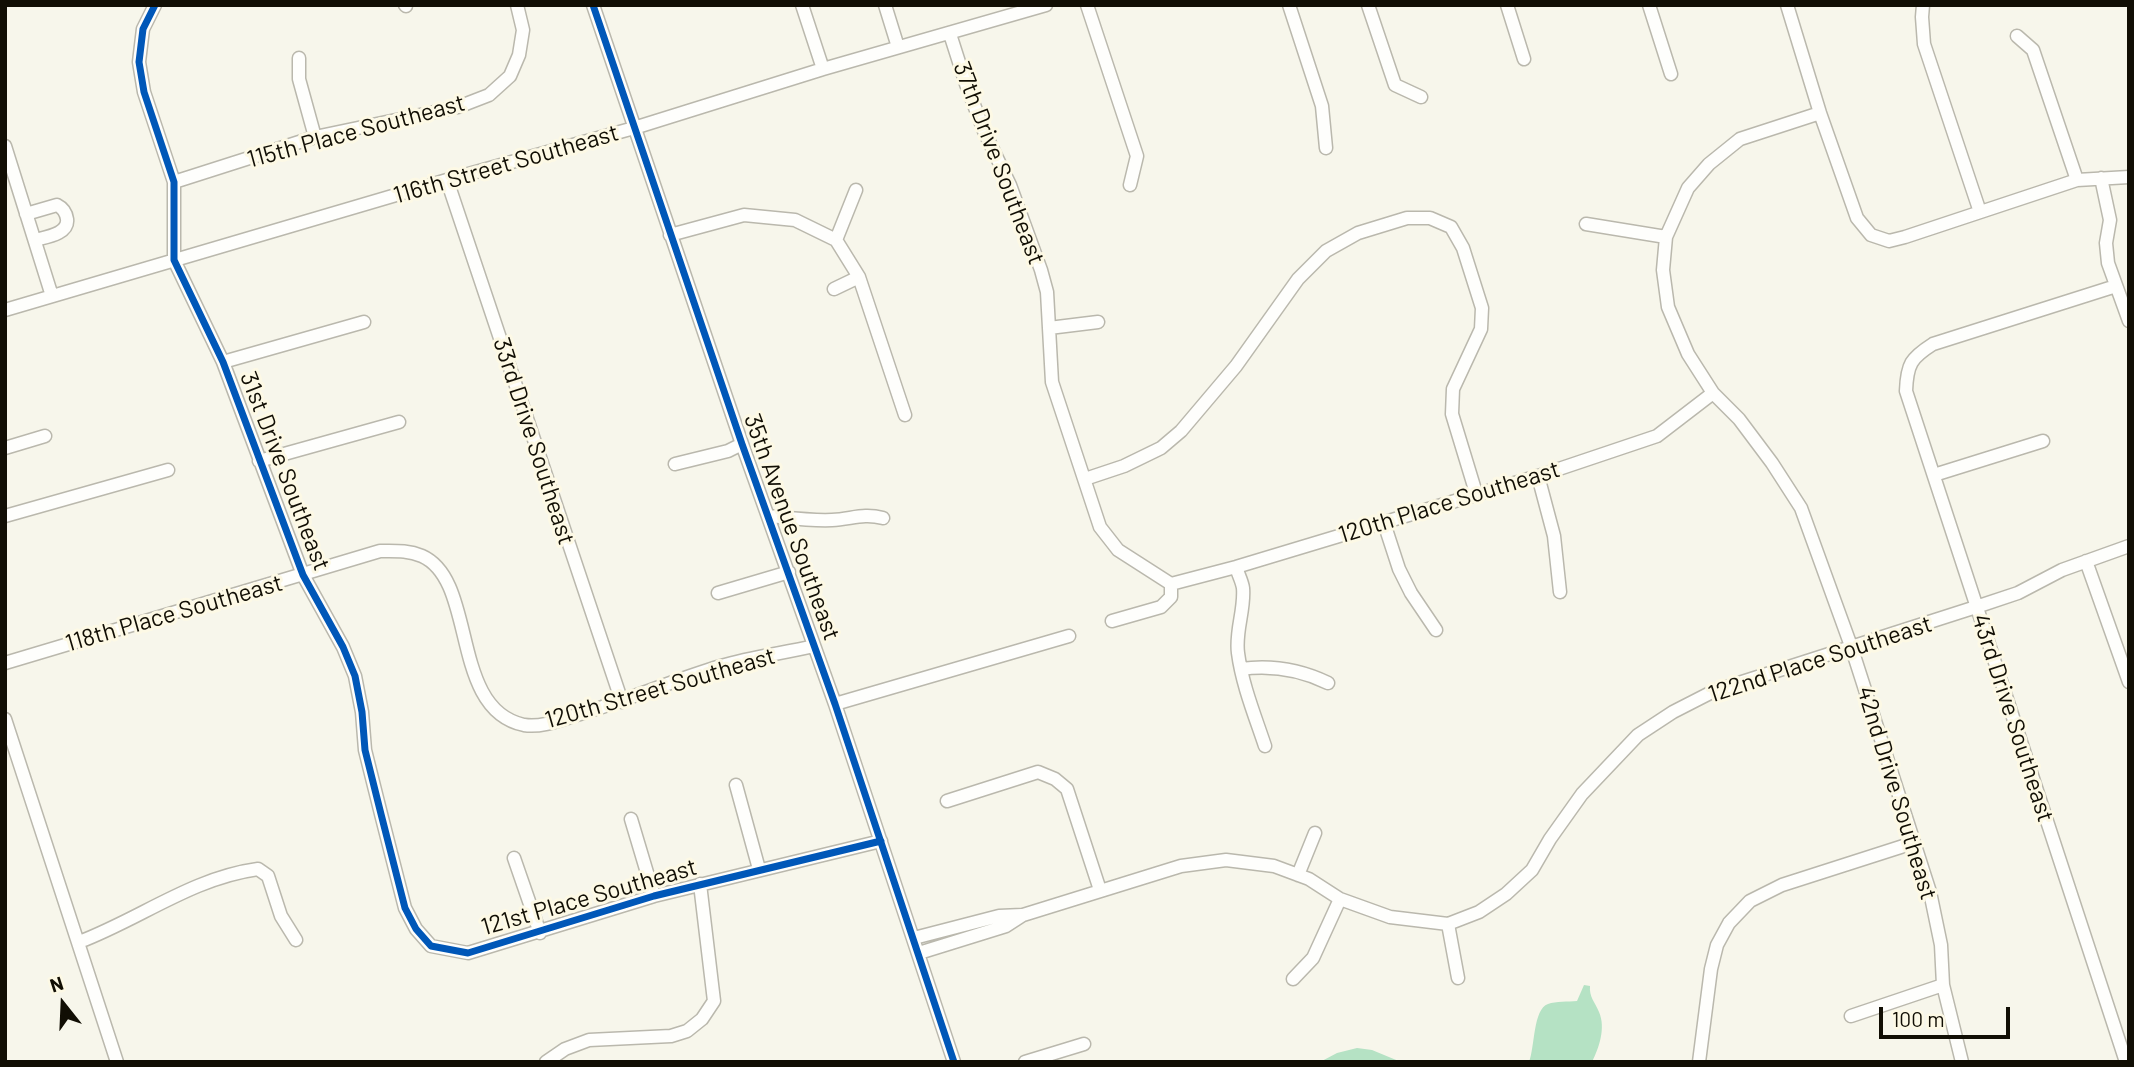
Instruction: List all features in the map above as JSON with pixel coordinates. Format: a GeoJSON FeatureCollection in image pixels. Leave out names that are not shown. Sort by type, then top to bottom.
{"type":"FeatureCollection","features":[{"type":"Feature","properties":{"kind":"street","name":"115th Place Southeast"},"geometry":{"type":"LineString","coordinates":[[174,182],[315,137],[458,107],[489,95],[510,76],[519,55],[523,30],[517,5]]}},
{"type":"Feature","properties":{"kind":"street","name":"35th Avenue Southeast"},"geometry":{"type":"LineString","coordinates":[[593,5],[742,444],[835,704],[954,1062]]}},
{"type":"Feature","properties":{"kind":"street"},"geometry":{"type":"LineString","coordinates":[[802,5],[823,69]]}},
{"type":"Feature","properties":{"kind":"street"},"geometry":{"type":"LineString","coordinates":[[885,5],[898,47]]}},
{"type":"Feature","properties":{"kind":"street","name":"116th Street Southeast"},"geometry":{"type":"LineString","coordinates":[[5,310],[634,128],[823,69],[1046,5]]}},
{"type":"Feature","properties":{"kind":"street"},"geometry":{"type":"LineString","coordinates":[[1087,5],[1137,156],[1130,185]]}},
{"type":"Feature","properties":{"kind":"street"},"geometry":{"type":"LineString","coordinates":[[1289,5],[1322,106],[1326,148]]}},
{"type":"Feature","properties":{"kind":"street"},"geometry":{"type":"LineString","coordinates":[[1368,5],[1395,85],[1421,97]]}},
{"type":"Feature","properties":{"kind":"street"},"geometry":{"type":"LineString","coordinates":[[1507,5],[1524,59]]}},
{"type":"Feature","properties":{"kind":"street"},"geometry":{"type":"LineString","coordinates":[[1649,5],[1671,74]]}},
{"type":"Feature","properties":{"kind":"street"},"geometry":{"type":"LineString","coordinates":[[1787,5],[1820,113],[1857,218],[1871,234],[1889,240],[1905,237],[2077,180],[2129,177]]}},
{"type":"Feature","properties":{"kind":"street"},"geometry":{"type":"LineString","coordinates":[[1923,5],[1924,44],[1980,212]]}},
{"type":"Feature","properties":{"kind":"street","name":"31st Drive Southeast"},"geometry":{"type":"LineString","coordinates":[[152,6],[143,29],[139,62],[144,92],[174,182],[174,260],[223,362],[303,575],[343,647],[355,677],[362,712],[365,750],[405,908],[416,929],[431,946]]}},
{"type":"Feature","properties":{"kind":"street","name":"37th Drive Southeast"},"geometry":{"type":"LineString","coordinates":[[950,34],[965,84],[1027,226],[1047,292],[1052,382],[1100,527],[1118,550],[1171,584]]}},
{"type":"Feature","properties":{"kind":"street"},"geometry":{"type":"LineString","coordinates":[[2017,36],[2033,50],[2077,180]]}},
{"type":"Feature","properties":{"kind":"street"},"geometry":{"type":"LineString","coordinates":[[299,58],[299,79],[315,137]]}},
{"type":"Feature","properties":{"kind":"street"},"geometry":{"type":"LineString","coordinates":[[1586,224],[1666,237],[1688,188],[1709,163],[1740,139],[1820,113]]}},
{"type":"Feature","properties":{"kind":"street"},"geometry":{"type":"LineString","coordinates":[[5,146],[52,296]]}},
{"type":"Feature","properties":{"kind":"street"},"geometry":{"type":"LineString","coordinates":[[2101,178],[2110,220],[2106,243],[2108,263],[2129,321]]}},
{"type":"Feature","properties":{"kind":"street","name":"33rd Drive Southeast"},"geometry":{"type":"LineString","coordinates":[[447,180],[622,702]]}},
{"type":"Feature","properties":{"kind":"street"},"geometry":{"type":"LineString","coordinates":[[836,240],[856,190]]}},
{"type":"Feature","properties":{"kind":"street"},"geometry":{"type":"LineString","coordinates":[[26,214],[57,205],[66,215],[64,230],[35,240]]}},
{"type":"Feature","properties":{"kind":"street"},"geometry":{"type":"LineString","coordinates":[[670,235],[744,215],[795,220],[836,240],[859,278],[905,415]]}},
{"type":"Feature","properties":{"kind":"street"},"geometry":{"type":"LineString","coordinates":[[1085,480],[1124,466],[1161,448],[1181,430],[1236,366],[1298,279],[1326,250],[1357,233],[1408,218],[1430,218],[1451,227],[1463,248],[1482,308],[1481,330],[1453,390],[1452,402],[1457,434],[1476,493]]}},
{"type":"Feature","properties":{"kind":"street","name":"42nd Drive Southeast"},"geometry":{"type":"LineString","coordinates":[[1666,237],[1662,270],[1668,307],[1688,354],[1713,393],[1756,441],[1801,508],[1851,646],[1933,903],[1941,945],[1943,985],[1962,1062]]}},
{"type":"Feature","properties":{"kind":"street"},"geometry":{"type":"LineString","coordinates":[[834,289],[859,278]]}},
{"type":"Feature","properties":{"kind":"street","name":"43rd Drive Southeast"},"geometry":{"type":"LineString","coordinates":[[2116,286],[1933,344],[1914,356],[1906,373],[1906,391],[2126,1062]]}},
{"type":"Feature","properties":{"kind":"street"},"geometry":{"type":"LineString","coordinates":[[223,362],[365,322]]}},
{"type":"Feature","properties":{"kind":"street"},"geometry":{"type":"LineString","coordinates":[[1049,328],[1098,322]]}},
{"type":"Feature","properties":{"kind":"street","name":"120th Place Southeast"},"geometry":{"type":"LineString","coordinates":[[1171,584],[1384,523],[1657,436],[1713,393]]}},
{"type":"Feature","properties":{"kind":"street"},"geometry":{"type":"LineString","coordinates":[[259,461],[399,422]]}},
{"type":"Feature","properties":{"kind":"street"},"geometry":{"type":"LineString","coordinates":[[5,448],[44,436]]}},
{"type":"Feature","properties":{"kind":"street"},"geometry":{"type":"LineString","coordinates":[[1934,475],[2043,441]]}},
{"type":"Feature","properties":{"kind":"street"},"geometry":{"type":"LineString","coordinates":[[675,464],[728,451],[742,444]]}},
{"type":"Feature","properties":{"kind":"street"},"geometry":{"type":"LineString","coordinates":[[5,516],[168,470]]}},
{"type":"Feature","properties":{"kind":"street"},"geometry":{"type":"LineString","coordinates":[[1538,476],[1554,536],[1560,592]]}},
{"type":"Feature","properties":{"kind":"street"},"geometry":{"type":"LineString","coordinates":[[769,516],[845,520],[867,514],[883,518]]}},
{"type":"Feature","properties":{"kind":"street"},"geometry":{"type":"LineString","coordinates":[[1384,523],[1410,593],[1436,630]]}},
{"type":"Feature","properties":{"kind":"street","name":"122nd Place Southeast"},"geometry":{"type":"LineString","coordinates":[[919,953],[1006,926],[1023,915],[1100,890],[1181,866],[1226,860],[1274,866],[1298,875],[1340,899],[1390,917],[1448,923],[1479,912],[1506,894],[1532,870],[1582,794],[1638,735],[1673,712],[1714,691],[2018,593],[2062,570],[2129,546]]}},
{"type":"Feature","properties":{"kind":"street","name":"118th Place Southeast"},"geometry":{"type":"LineString","coordinates":[[5,663],[380,551],[404,550],[425,557],[440,571],[450,591],[467,644],[473,676],[485,699],[506,717]]}},
{"type":"Feature","properties":{"kind":"street"},"geometry":{"type":"LineString","coordinates":[[2086,561],[2129,682]]}},
{"type":"Feature","properties":{"kind":"street"},"geometry":{"type":"LineString","coordinates":[[1236,567],[1243,587],[1237,636],[1241,669],[1265,746]]}},
{"type":"Feature","properties":{"kind":"street"},"geometry":{"type":"LineString","coordinates":[[718,593],[789,572]]}},
{"type":"Feature","properties":{"kind":"street"},"geometry":{"type":"LineString","coordinates":[[1112,621],[1161,607],[1171,597],[1171,584]]}},
{"type":"Feature","properties":{"kind":"street"},"geometry":{"type":"LineString","coordinates":[[835,704],[1069,636]]}},
{"type":"Feature","properties":{"kind":"street","name":"120th Street Southeast"},"geometry":{"type":"LineString","coordinates":[[506,717],[524,725],[546,724],[622,702],[722,666],[814,646]]}},
{"type":"Feature","properties":{"kind":"street"},"geometry":{"type":"LineString","coordinates":[[1241,669],[1256,667],[1292,670],[1328,683]]}},
{"type":"Feature","properties":{"kind":"street"},"geometry":{"type":"LineString","coordinates":[[5,719],[117,1062]]}},
{"type":"Feature","properties":{"kind":"street"},"geometry":{"type":"LineString","coordinates":[[947,801],[1038,772],[1055,779],[1067,789],[1100,890]]}},
{"type":"Feature","properties":{"kind":"street"},"geometry":{"type":"LineString","coordinates":[[736,785],[759,869]]}},
{"type":"Feature","properties":{"kind":"street"},"geometry":{"type":"LineString","coordinates":[[631,819],[654,896]]}},
{"type":"Feature","properties":{"kind":"street"},"geometry":{"type":"LineString","coordinates":[[1298,875],[1314,834]]}},
{"type":"Feature","properties":{"kind":"street","name":"121st Place Southeast"},"geometry":{"type":"LineString","coordinates":[[431,946],[468,953],[654,896],[881,841]]}},
{"type":"Feature","properties":{"kind":"street"},"geometry":{"type":"LineString","coordinates":[[1699,1062],[1711,969],[1717,946],[1730,923],[1750,901],[1782,885],[1913,843]]}},
{"type":"Feature","properties":{"kind":"street"},"geometry":{"type":"LineString","coordinates":[[514,858],[540,933]]}},
{"type":"Feature","properties":{"kind":"street"},"geometry":{"type":"LineString","coordinates":[[79,942],[110,931],[191,887],[258,869],[268,876],[281,916],[296,940]]}},
{"type":"Feature","properties":{"kind":"street"},"geometry":{"type":"LineString","coordinates":[[545,1062],[565,1049],[589,1040],[671,1036],[687,1031],[702,1019],[714,1000],[700,884]]}},
{"type":"Feature","properties":{"kind":"street"},"geometry":{"type":"LineString","coordinates":[[1293,979],[1313,958],[1340,899]]}},
{"type":"Feature","properties":{"kind":"street","name":"122nd Place Southeast"},"geometry":{"type":"LineString","coordinates":[[914,938],[999,916],[1023,915]]}},
{"type":"Feature","properties":{"kind":"street"},"geometry":{"type":"LineString","coordinates":[[1448,923],[1458,978]]}},
{"type":"Feature","properties":{"kind":"street"},"geometry":{"type":"LineString","coordinates":[[1851,1016],[1943,985]]}},
{"type":"Feature","properties":{"kind":"street"},"geometry":{"type":"LineString","coordinates":[[2115,1024],[2129,1020]]}},
{"type":"Feature","properties":{"kind":"street"},"geometry":{"type":"LineString","coordinates":[[1025,1062],[1084,1044]]}},
{"type":"Feature","properties":{"kind":"shaded area"},"geometry":{"type":"Polygon","coordinates":[[[1584,985],[1590,986],[1602,1025],[1592,1062],[1529,1062],[1537,1021],[1543,1007],[1551,1003],[1577,1001],[1584,985]]]}},
{"type":"Feature","properties":{"kind":"shaded area"},"geometry":{"type":"Polygon","coordinates":[[[1357,1048],[1372,1050],[1401,1062],[1320,1062],[1337,1053],[1357,1048]]]}},
{"type":"Feature","properties":{"kind":"cycle path"},"geometry":{"type":"LineString","coordinates":[[155,5],[143,29],[139,62],[144,92],[174,182],[174,260],[223,362],[303,575],[343,647],[355,676],[362,712],[365,750],[405,908],[416,929],[431,946],[468,953],[654,896],[881,841]]}},
{"type":"Feature","properties":{"kind":"cycle path"},"geometry":{"type":"LineString","coordinates":[[593,5],[742,444],[835,704],[954,1062]]}}]}
